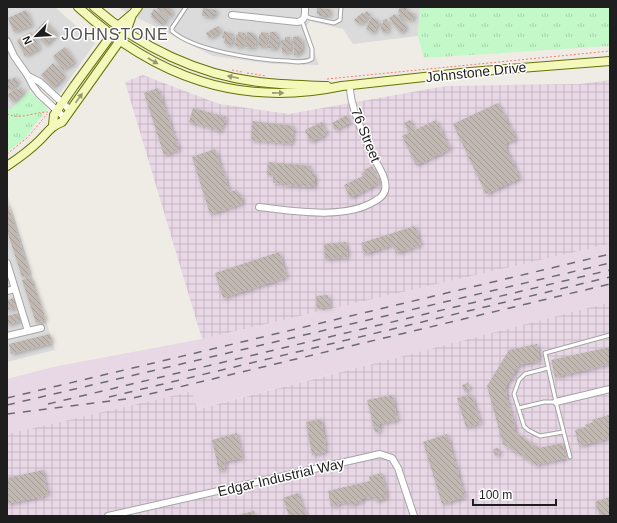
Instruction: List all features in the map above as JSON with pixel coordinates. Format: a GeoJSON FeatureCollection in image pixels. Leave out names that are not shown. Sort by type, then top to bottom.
{"type":"FeatureCollection","features":[{"type":"Feature","properties":{"kind":"main road","name":"Johnstone Drive"},"geometry":{"type":"LineString","coordinates":[[78,7],[111,35],[156,64],[194,79],[236,89],[276,94],[321,91],[346,86],[470,72],[610,61]]}},
{"type":"Feature","properties":{"kind":"main road","name":"Johnstone Drive"},"geometry":{"type":"LineString","coordinates":[[94,7],[126,32],[144,43],[184,63],[204,70],[258,82],[285,85],[346,86]]}},
{"type":"Feature","properties":{"kind":"main road"},"geometry":{"type":"LineString","coordinates":[[53,126],[54,115],[52,112],[62,104],[118,26],[132,15],[138,7]]}},
{"type":"Feature","properties":{"kind":"main road"},"geometry":{"type":"LineString","coordinates":[[7,166],[24,154],[53,126],[62,122],[126,32],[132,15]]}},
{"type":"Feature","properties":{"kind":"street"},"geometry":{"type":"LineString","coordinates":[[232,15],[258,19],[303,19],[305,7]]}},
{"type":"Feature","properties":{"kind":"street"},"geometry":{"type":"LineString","coordinates":[[7,41],[14,56],[33,86],[52,112],[65,118]]}},
{"type":"Feature","properties":{"kind":"street"},"geometry":{"type":"LineString","coordinates":[[28,76],[40,82],[70,110]]}},
{"type":"Feature","properties":{"kind":"street","name":"76 Street"},"geometry":{"type":"LineString","coordinates":[[259,207],[298,212],[354,210],[371,204],[381,198],[386,190],[385,180],[364,135],[352,103],[350,93],[346,86]]}},
{"type":"Feature","properties":{"kind":"street"},"geometry":{"type":"LineString","coordinates":[[7,263],[28,331]]}},
{"type":"Feature","properties":{"kind":"street"},"geometry":{"type":"LineString","coordinates":[[7,291],[15,289]]}},
{"type":"Feature","properties":{"kind":"street"},"geometry":{"type":"LineString","coordinates":[[7,336],[41,328]]}},
{"type":"Feature","properties":{"kind":"street"},"geometry":{"type":"LineString","coordinates":[[556,402],[610,389]]}},
{"type":"Feature","properties":{"kind":"street","name":"Edgar Industrial Way"},"geometry":{"type":"LineString","coordinates":[[108,516],[380,454],[392,458],[398,468],[414,516]]}},
{"type":"Feature","properties":{"kind":"lane"},"geometry":{"type":"LineString","coordinates":[[186,7],[172,28],[172,31],[176,35],[200,45],[231,54],[267,60],[300,62],[312,59],[312,49],[303,19],[310,18],[334,23],[340,20],[341,7]]}},
{"type":"Feature","properties":{"kind":"lane"},"geometry":{"type":"LineString","coordinates":[[570,457],[545,352],[610,336]]}},
{"type":"Feature","properties":{"kind":"lane"},"geometry":{"type":"LineString","coordinates":[[548,368],[525,374],[519,380],[514,394],[524,426],[528,430],[540,436],[563,432]]}},
{"type":"Feature","properties":{"kind":"lane"},"geometry":{"type":"LineString","coordinates":[[519,408],[544,402],[556,402]]}},
{"type":"Feature","properties":{"kind":"path"},"geometry":{"type":"LineString","coordinates":[[325,79],[610,51]]}},
{"type":"Feature","properties":{"kind":"path"},"geometry":{"type":"LineString","coordinates":[[228,69],[270,76]]}},
{"type":"Feature","properties":{"kind":"path"},"geometry":{"type":"LineString","coordinates":[[7,114],[19,117],[41,112],[52,112]]}},
{"type":"Feature","properties":{"kind":"path"},"geometry":{"type":"LineString","coordinates":[[7,154],[28,137],[52,112]]}},
{"type":"Feature","properties":{"kind":"shaded area"},"geometry":{"type":"Polygon","coordinates":[[[7,7],[55,7],[95,43],[58,96],[39,77],[29,91],[10,111],[7,107],[7,7]]]}},
{"type":"Feature","properties":{"kind":"shaded area"},"geometry":{"type":"Polygon","coordinates":[[[119,7],[420,7],[418,36],[353,44],[343,29],[310,21],[305,28],[319,65],[274,64],[213,56],[122,10],[119,7]]]}},
{"type":"Feature","properties":{"kind":"shaded area"},"geometry":{"type":"Polygon","coordinates":[[[143,75],[219,104],[289,114],[446,86],[580,84],[610,80],[610,244],[202,339],[125,82],[143,75]]]}},
{"type":"Feature","properties":{"kind":"shaded area"},"geometry":{"type":"Polygon","coordinates":[[[7,194],[55,350],[7,362],[7,194]]]}},
{"type":"Feature","properties":{"kind":"shaded area"},"geometry":{"type":"Polygon","coordinates":[[[610,244],[610,302],[197,409],[192,391],[7,434],[7,379],[53,367],[202,339],[610,244]]]}},
{"type":"Feature","properties":{"kind":"shaded area"},"geometry":{"type":"Polygon","coordinates":[[[610,302],[610,516],[7,516],[7,434],[192,391],[198,409],[610,302]]]}},
{"type":"Feature","properties":{"kind":"green space"},"geometry":{"type":"Polygon","coordinates":[[[420,7],[610,7],[610,46],[424,58],[418,36],[420,7]]]}},
{"type":"Feature","properties":{"kind":"green space"},"geometry":{"type":"Polygon","coordinates":[[[29,91],[48,108],[24,139],[7,152],[7,107],[10,110],[29,91]]]}},
{"type":"Feature","properties":{"kind":"building"},"geometry":{"type":"Polygon","coordinates":[[[155,7],[168,7],[172,10],[171,12],[173,12],[170,17],[155,7]]]}},
{"type":"Feature","properties":{"kind":"building"},"geometry":{"type":"Polygon","coordinates":[[[400,7],[407,8],[406,11],[415,14],[412,21],[399,16],[400,13],[398,12],[400,7]]]}},
{"type":"Feature","properties":{"kind":"building"},"geometry":{"type":"Polygon","coordinates":[[[203,8],[217,10],[216,14],[214,14],[214,17],[202,16],[203,8]]]}},
{"type":"Feature","properties":{"kind":"building"},"geometry":{"type":"Polygon","coordinates":[[[317,8],[330,9],[330,16],[319,16],[319,14],[317,14],[317,8]]]}},
{"type":"Feature","properties":{"kind":"building"},"geometry":{"type":"Polygon","coordinates":[[[154,9],[167,18],[162,25],[151,17],[154,9]]]}},
{"type":"Feature","properties":{"kind":"building"},"geometry":{"type":"Polygon","coordinates":[[[26,10],[32,25],[14,32],[8,18],[26,10]]]}},
{"type":"Feature","properties":{"kind":"building"},"geometry":{"type":"Polygon","coordinates":[[[367,11],[370,15],[362,24],[360,22],[358,24],[354,20],[362,13],[364,14],[367,11]]]}},
{"type":"Feature","properties":{"kind":"building"},"geometry":{"type":"Polygon","coordinates":[[[395,14],[407,27],[401,33],[389,18],[395,14]]]}},
{"type":"Feature","properties":{"kind":"building"},"geometry":{"type":"Polygon","coordinates":[[[371,17],[379,21],[374,33],[366,29],[371,17]]]}},
{"type":"Feature","properties":{"kind":"building"},"geometry":{"type":"Polygon","coordinates":[[[387,19],[389,31],[382,32],[380,24],[383,24],[383,20],[387,19]]]}},
{"type":"Feature","properties":{"kind":"building"},"geometry":{"type":"Polygon","coordinates":[[[45,21],[57,34],[46,45],[34,33],[45,21]]]}},
{"type":"Feature","properties":{"kind":"building"},"geometry":{"type":"Polygon","coordinates":[[[218,26],[221,31],[209,38],[206,33],[218,26]]]}},
{"type":"Feature","properties":{"kind":"building"},"geometry":{"type":"Polygon","coordinates":[[[224,31],[233,34],[231,46],[224,43],[225,38],[222,38],[224,31]]]}},
{"type":"Feature","properties":{"kind":"building"},"geometry":{"type":"Polygon","coordinates":[[[31,32],[40,48],[25,56],[17,40],[31,32]]]}},
{"type":"Feature","properties":{"kind":"building"},"geometry":{"type":"Polygon","coordinates":[[[238,32],[245,33],[244,45],[241,47],[235,46],[236,35],[238,35],[238,32]]]}},
{"type":"Feature","properties":{"kind":"building"},"geometry":{"type":"Polygon","coordinates":[[[247,32],[253,33],[253,36],[256,36],[255,48],[245,47],[247,32]]]}},
{"type":"Feature","properties":{"kind":"building"},"geometry":{"type":"Polygon","coordinates":[[[261,32],[268,33],[266,47],[258,46],[259,34],[261,35],[261,32]]]}},
{"type":"Feature","properties":{"kind":"building"},"geometry":{"type":"Polygon","coordinates":[[[270,32],[276,32],[276,37],[279,37],[277,49],[268,48],[270,32]]]}},
{"type":"Feature","properties":{"kind":"building"},"geometry":{"type":"Polygon","coordinates":[[[299,36],[299,39],[302,39],[303,51],[300,51],[298,55],[294,55],[293,37],[299,36]]]}},
{"type":"Feature","properties":{"kind":"building"},"geometry":{"type":"Polygon","coordinates":[[[285,37],[290,37],[291,52],[282,53],[281,40],[285,40],[285,37]]]}},
{"type":"Feature","properties":{"kind":"building"},"geometry":{"type":"Polygon","coordinates":[[[65,47],[75,62],[63,70],[53,56],[65,47]]]}},
{"type":"Feature","properties":{"kind":"building"},"geometry":{"type":"Polygon","coordinates":[[[53,63],[65,76],[53,88],[41,75],[53,63]]]}},
{"type":"Feature","properties":{"kind":"building"},"geometry":{"type":"Polygon","coordinates":[[[15,77],[19,83],[7,91],[7,80],[10,78],[11,80],[15,77]]]}},
{"type":"Feature","properties":{"kind":"building"},"geometry":{"type":"Polygon","coordinates":[[[21,87],[24,92],[13,102],[7,95],[16,88],[18,90],[21,87]]]}},
{"type":"Feature","properties":{"kind":"building"},"geometry":{"type":"Polygon","coordinates":[[[158,88],[179,150],[164,155],[144,93],[158,88]]]}},
{"type":"Feature","properties":{"kind":"building"},"geometry":{"type":"Polygon","coordinates":[[[498,103],[516,139],[504,144],[520,178],[486,194],[453,124],[498,103]]]}},
{"type":"Feature","properties":{"kind":"building"},"geometry":{"type":"Polygon","coordinates":[[[193,108],[226,117],[221,131],[189,122],[193,108]]]}},
{"type":"Feature","properties":{"kind":"building"},"geometry":{"type":"Polygon","coordinates":[[[347,115],[350,123],[335,130],[332,123],[347,115]]]}},
{"type":"Feature","properties":{"kind":"building"},"geometry":{"type":"Polygon","coordinates":[[[410,120],[415,130],[436,120],[450,149],[416,165],[402,136],[409,133],[404,123],[410,120]]]}},
{"type":"Feature","properties":{"kind":"building"},"geometry":{"type":"Polygon","coordinates":[[[252,121],[294,126],[292,144],[251,140],[252,121]]]}},
{"type":"Feature","properties":{"kind":"building"},"geometry":{"type":"Polygon","coordinates":[[[322,122],[327,134],[310,142],[305,130],[322,122]]]}},
{"type":"Feature","properties":{"kind":"building"},"geometry":{"type":"Polygon","coordinates":[[[215,149],[230,192],[237,190],[243,201],[241,202],[242,204],[210,214],[192,157],[215,149]]]}},
{"type":"Feature","properties":{"kind":"building"},"geometry":{"type":"Polygon","coordinates":[[[268,162],[311,166],[310,174],[315,174],[315,187],[273,183],[273,175],[267,175],[268,162]]]}},
{"type":"Feature","properties":{"kind":"building"},"geometry":{"type":"Polygon","coordinates":[[[372,166],[379,183],[350,198],[344,185],[363,176],[361,174],[365,172],[364,170],[372,166]]]}},
{"type":"Feature","properties":{"kind":"building"},"geometry":{"type":"Polygon","coordinates":[[[7,202],[30,274],[22,277],[7,231],[7,202]]]}},
{"type":"Feature","properties":{"kind":"building"},"geometry":{"type":"Polygon","coordinates":[[[415,226],[421,245],[396,253],[393,245],[364,254],[361,243],[415,226]]]}},
{"type":"Feature","properties":{"kind":"building"},"geometry":{"type":"Polygon","coordinates":[[[346,242],[348,257],[325,259],[324,244],[346,242]]]}},
{"type":"Feature","properties":{"kind":"building"},"geometry":{"type":"Polygon","coordinates":[[[279,252],[287,277],[223,298],[215,273],[279,252]]]}},
{"type":"Feature","properties":{"kind":"building"},"geometry":{"type":"Polygon","coordinates":[[[31,277],[46,320],[36,323],[22,280],[31,277]]]}},
{"type":"Feature","properties":{"kind":"building"},"geometry":{"type":"Polygon","coordinates":[[[328,295],[330,307],[317,308],[316,296],[328,295]]]}},
{"type":"Feature","properties":{"kind":"building"},"geometry":{"type":"Polygon","coordinates":[[[14,298],[17,308],[7,310],[7,300],[14,298]]]}},
{"type":"Feature","properties":{"kind":"building"},"geometry":{"type":"Polygon","coordinates":[[[19,313],[21,321],[7,325],[7,316],[19,313]]]}},
{"type":"Feature","properties":{"kind":"building"},"geometry":{"type":"Polygon","coordinates":[[[50,334],[52,343],[11,354],[9,344],[50,334]]]}},
{"type":"Feature","properties":{"kind":"building"},"geometry":{"type":"Polygon","coordinates":[[[537,344],[540,360],[519,365],[505,388],[516,433],[539,448],[562,443],[566,458],[536,465],[503,444],[487,386],[509,350],[537,344]]]}},
{"type":"Feature","properties":{"kind":"building"},"geometry":{"type":"Polygon","coordinates":[[[610,347],[610,364],[555,377],[551,360],[610,347]]]}},
{"type":"Feature","properties":{"kind":"building"},"geometry":{"type":"Polygon","coordinates":[[[468,383],[470,390],[464,391],[462,385],[468,383]]]}},
{"type":"Feature","properties":{"kind":"building"},"geometry":{"type":"Polygon","coordinates":[[[471,394],[481,423],[466,427],[457,398],[471,394]]]}},
{"type":"Feature","properties":{"kind":"building"},"geometry":{"type":"Polygon","coordinates":[[[392,395],[398,420],[379,424],[381,431],[375,432],[367,400],[392,395]]]}},
{"type":"Feature","properties":{"kind":"building"},"geometry":{"type":"Polygon","coordinates":[[[609,415],[610,438],[579,446],[575,430],[586,427],[585,425],[593,422],[592,420],[609,415]]]}},
{"type":"Feature","properties":{"kind":"building"},"geometry":{"type":"Polygon","coordinates":[[[321,419],[326,452],[312,455],[306,422],[321,419]]]}},
{"type":"Feature","properties":{"kind":"building"},"geometry":{"type":"Polygon","coordinates":[[[237,433],[242,458],[224,462],[225,470],[219,471],[212,440],[237,433]]]}},
{"type":"Feature","properties":{"kind":"building"},"geometry":{"type":"Polygon","coordinates":[[[447,434],[465,497],[442,504],[423,442],[447,434]]]}},
{"type":"Feature","properties":{"kind":"building"},"geometry":{"type":"Polygon","coordinates":[[[498,448],[500,454],[495,456],[493,449],[498,448]]]}},
{"type":"Feature","properties":{"kind":"building"},"geometry":{"type":"Polygon","coordinates":[[[43,470],[48,495],[7,504],[7,478],[43,470]]]}},
{"type":"Feature","properties":{"kind":"building"},"geometry":{"type":"Polygon","coordinates":[[[382,473],[387,498],[375,501],[374,496],[361,499],[362,502],[349,505],[348,502],[331,506],[328,491],[370,481],[369,476],[382,473]]]}},
{"type":"Feature","properties":{"kind":"building"},"geometry":{"type":"Polygon","coordinates":[[[298,493],[306,516],[289,516],[283,498],[298,493]]]}},
{"type":"Feature","properties":{"kind":"building"},"geometry":{"type":"Polygon","coordinates":[[[610,497],[610,516],[600,516],[595,502],[610,497]]]}},
{"type":"Feature","properties":{"kind":"building"},"geometry":{"type":"Polygon","coordinates":[[[254,511],[255,516],[238,516],[238,515],[254,511]]]}},
{"type":"Feature","properties":{"kind":"railway"},"geometry":{"type":"LineString","coordinates":[[7,398],[610,254]]}},
{"type":"Feature","properties":{"kind":"railway"},"geometry":{"type":"LineString","coordinates":[[7,405],[610,263]]}},
{"type":"Feature","properties":{"kind":"railway"},"geometry":{"type":"LineString","coordinates":[[48,404],[610,270]]}},
{"type":"Feature","properties":{"kind":"railway"},"geometry":{"type":"LineString","coordinates":[[109,397],[610,277]]}},
{"type":"Feature","properties":{"kind":"railway"},"geometry":{"type":"LineString","coordinates":[[7,414],[133,398],[610,284]]}},
{"type":"Feature","properties":{"kind":"district","name":"JOHNSTONE"},"geometry":{"type":"Point","coordinates":[115,34]}}]}
